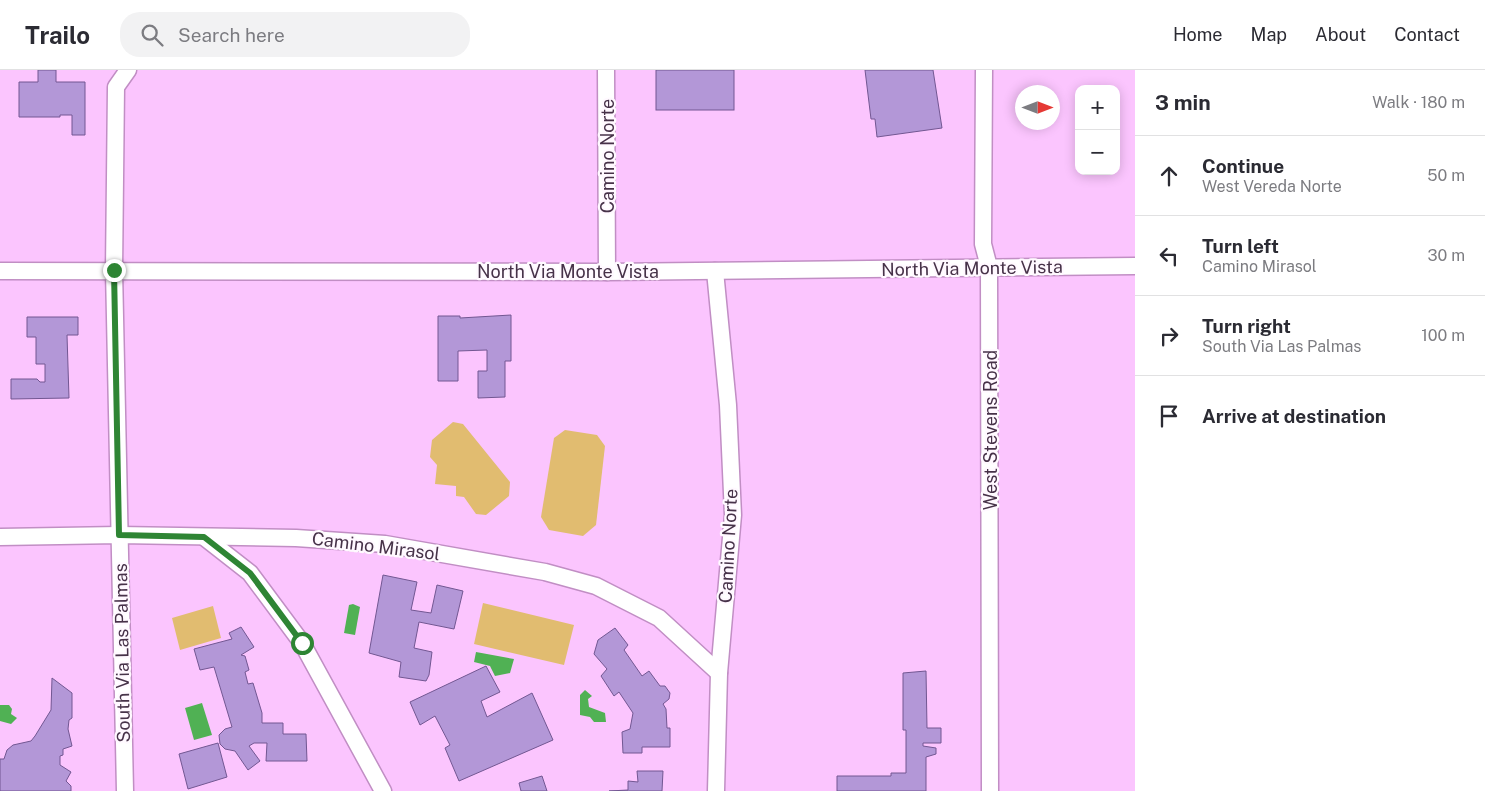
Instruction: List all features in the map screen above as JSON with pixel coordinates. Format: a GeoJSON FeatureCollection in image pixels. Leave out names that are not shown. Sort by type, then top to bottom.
{"type":"FeatureCollection","features":[{"type":"Feature","properties":{"kind":"street","name":"South Via Las Palmas"},"geometry":{"type":"LineString","coordinates":[[125,791],[114,270],[116,87],[128,70]]}},
{"type":"Feature","properties":{"kind":"street","name":"Camino Norte"},"geometry":{"type":"LineString","coordinates":[[606,70],[607,272]]}},
{"type":"Feature","properties":{"kind":"street","name":"West Stevens Road"},"geometry":{"type":"LineString","coordinates":[[984,70],[983,244],[990,267],[990,791]]}},
{"type":"Feature","properties":{"kind":"street","name":"North Via Monte Vista"},"geometry":{"type":"LineString","coordinates":[[0,271],[607,272],[1135,266]]}},
{"type":"Feature","properties":{"kind":"street","name":"Camino Norte"},"geometry":{"type":"LineString","coordinates":[[715,271],[728,405],[732,515],[718,673],[716,791]]}},
{"type":"Feature","properties":{"kind":"street","name":"Camino Mirasol"},"geometry":{"type":"LineString","coordinates":[[0,537],[119,535],[296,538],[385,544],[545,572],[596,586],[659,618],[718,673]]}},
{"type":"Feature","properties":{"kind":"street"},"geometry":{"type":"LineString","coordinates":[[204,537],[250,573],[302,643],[383,791]]}},
{"type":"Feature","properties":{"kind":"shaded area"},"geometry":{"type":"Polygon","coordinates":[[[453,422],[463,424],[510,482],[509,496],[486,515],[476,514],[464,497],[456,496],[456,486],[435,484],[437,465],[430,457],[432,440],[453,422]]]}},
{"type":"Feature","properties":{"kind":"shaded area"},"geometry":{"type":"Polygon","coordinates":[[[565,430],[597,435],[605,446],[596,525],[583,536],[549,530],[541,517],[554,438],[565,430]]]}},
{"type":"Feature","properties":{"kind":"shaded area"},"geometry":{"type":"Polygon","coordinates":[[[483,603],[574,625],[564,665],[474,644],[483,603]]]}},
{"type":"Feature","properties":{"kind":"shaded area"},"geometry":{"type":"Polygon","coordinates":[[[353,604],[360,607],[355,635],[344,633],[349,605],[353,604]]]}},
{"type":"Feature","properties":{"kind":"shaded area"},"geometry":{"type":"Polygon","coordinates":[[[213,606],[221,638],[180,650],[172,618],[213,606]]]}},
{"type":"Feature","properties":{"kind":"shaded area"},"geometry":{"type":"Polygon","coordinates":[[[476,652],[514,659],[510,673],[495,676],[490,666],[474,662],[476,652]]]}},
{"type":"Feature","properties":{"kind":"shaded area"},"geometry":{"type":"Polygon","coordinates":[[[585,690],[592,696],[588,699],[589,707],[605,713],[606,722],[594,722],[590,717],[580,715],[580,695],[585,690]]]}},
{"type":"Feature","properties":{"kind":"shaded area"},"geometry":{"type":"Polygon","coordinates":[[[202,703],[212,735],[194,740],[185,708],[202,703]]]}},
{"type":"Feature","properties":{"kind":"shaded area"},"geometry":{"type":"Polygon","coordinates":[[[0,705],[9,705],[12,709],[11,714],[17,718],[11,724],[0,721],[0,705]]]}},
{"type":"Feature","properties":{"kind":"building"},"geometry":{"type":"Polygon","coordinates":[[[38,70],[56,70],[56,82],[85,82],[85,135],[72,135],[72,115],[60,115],[60,117],[19,117],[19,82],[38,82],[38,70]]]}},
{"type":"Feature","properties":{"kind":"building"},"geometry":{"type":"Polygon","coordinates":[[[656,70],[734,70],[734,110],[656,110],[656,70]]]}},
{"type":"Feature","properties":{"kind":"building"},"geometry":{"type":"Polygon","coordinates":[[[865,70],[933,70],[942,128],[877,137],[875,119],[871,119],[865,70]]]}},
{"type":"Feature","properties":{"kind":"building"},"geometry":{"type":"Polygon","coordinates":[[[511,315],[511,361],[505,361],[505,397],[478,398],[478,371],[487,371],[487,350],[458,351],[458,381],[438,381],[438,316],[460,316],[460,318],[511,315]]]}},
{"type":"Feature","properties":{"kind":"building"},"geometry":{"type":"Polygon","coordinates":[[[27,317],[78,317],[78,335],[67,335],[69,398],[11,399],[11,379],[37,379],[40,382],[45,382],[45,364],[36,364],[36,337],[27,337],[27,317]]]}},
{"type":"Feature","properties":{"kind":"building"},"geometry":{"type":"Polygon","coordinates":[[[383,575],[417,582],[411,610],[431,613],[437,585],[463,591],[454,629],[419,622],[414,648],[432,652],[429,675],[426,681],[399,677],[401,662],[369,653],[383,575]]]}},
{"type":"Feature","properties":{"kind":"building"},"geometry":{"type":"Polygon","coordinates":[[[241,627],[254,647],[241,655],[245,656],[249,670],[245,672],[248,684],[253,683],[262,713],[262,723],[283,723],[283,734],[306,734],[307,761],[266,761],[267,743],[254,743],[249,746],[260,761],[248,770],[235,751],[225,749],[220,744],[219,735],[225,729],[232,727],[214,667],[200,670],[194,649],[232,639],[229,633],[241,627]]]}},
{"type":"Feature","properties":{"kind":"building"},"geometry":{"type":"Polygon","coordinates":[[[615,628],[628,645],[624,650],[642,676],[649,671],[660,686],[665,686],[670,693],[669,699],[663,704],[666,709],[667,728],[670,728],[670,747],[642,747],[642,753],[623,753],[622,732],[630,729],[633,713],[619,692],[614,696],[601,676],[607,669],[594,654],[598,640],[615,628]]]}},
{"type":"Feature","properties":{"kind":"building"},"geometry":{"type":"Polygon","coordinates":[[[486,666],[500,692],[481,701],[487,717],[532,693],[553,740],[459,781],[445,748],[450,745],[435,716],[420,725],[410,702],[486,666]]]}},
{"type":"Feature","properties":{"kind":"building"},"geometry":{"type":"Polygon","coordinates":[[[926,671],[927,728],[941,728],[941,743],[923,743],[923,746],[936,748],[936,754],[926,757],[926,791],[837,791],[837,776],[891,776],[891,773],[906,773],[906,730],[903,730],[903,673],[926,671]]]}},
{"type":"Feature","properties":{"kind":"building"},"geometry":{"type":"Polygon","coordinates":[[[52,678],[72,693],[72,718],[69,720],[68,729],[72,746],[63,749],[63,755],[60,756],[60,765],[71,772],[66,781],[71,786],[71,791],[0,791],[0,759],[4,759],[7,750],[13,745],[31,741],[35,736],[51,710],[52,678]]]}},
{"type":"Feature","properties":{"kind":"building"},"geometry":{"type":"Polygon","coordinates":[[[218,743],[227,777],[188,789],[179,754],[218,743]]]}},
{"type":"Feature","properties":{"kind":"building"},"geometry":{"type":"Polygon","coordinates":[[[637,771],[663,771],[662,791],[609,791],[628,790],[628,781],[638,782],[637,771]]]}},
{"type":"Feature","properties":{"kind":"building"},"geometry":{"type":"Polygon","coordinates":[[[542,776],[547,791],[521,791],[519,783],[542,776]]]}},
{"type":"Feature","properties":{"kind":"route"},"geometry":{"type":"LineString","coordinates":[[114,270],[119,535],[204,537],[250,573],[302,643]]}}]}
